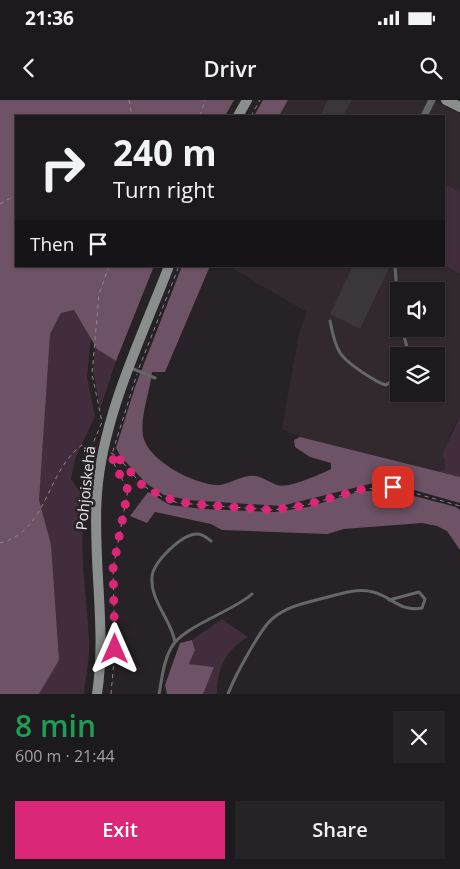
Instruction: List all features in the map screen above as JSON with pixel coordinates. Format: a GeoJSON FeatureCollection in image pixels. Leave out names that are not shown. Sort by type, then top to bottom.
{"type":"FeatureCollection","features":[{"type":"Feature","properties":{"kind":"main road"},"geometry":{"type":"LineString","coordinates":[[239,115],[247,100]]}},
{"type":"Feature","properties":{"kind":"main road"},"geometry":{"type":"LineString","coordinates":[[446,100],[460,107]]}},
{"type":"Feature","properties":{"kind":"main road","name":"Pohjoiskehä"},"geometry":{"type":"LineString","coordinates":[[97,694],[100,658],[95,532],[97,491],[109,429],[134,369],[169,267]]}},
{"type":"Feature","properties":{"kind":"street"},"geometry":{"type":"LineString","coordinates":[[424,115],[432,100]]}},
{"type":"Feature","properties":{"kind":"lane"},"geometry":{"type":"LineString","coordinates":[[395,267],[396,282]]}},
{"type":"Feature","properties":{"kind":"lane"},"geometry":{"type":"LineString","coordinates":[[330,321],[343,359],[386,385],[390,382]]}},
{"type":"Feature","properties":{"kind":"lane"},"geometry":{"type":"LineString","coordinates":[[134,369],[156,378]]}},
{"type":"Feature","properties":{"kind":"lane"},"geometry":{"type":"LineString","coordinates":[[175,642],[172,631],[161,614],[153,589],[152,576],[155,565],[162,556],[191,535],[200,534],[211,541]]}},
{"type":"Feature","properties":{"kind":"lane"},"geometry":{"type":"LineString","coordinates":[[228,694],[237,672],[271,619],[293,606],[347,592],[373,592],[389,600],[411,610],[422,608],[425,598],[419,592],[389,600]]}},
{"type":"Feature","properties":{"kind":"lane"},"geometry":{"type":"LineString","coordinates":[[159,694],[168,654],[175,642],[217,615],[242,603],[252,594]]}},
{"type":"Feature","properties":{"kind":"path"},"geometry":{"type":"LineString","coordinates":[[130,100],[132,115]]}},
{"type":"Feature","properties":{"kind":"path"},"geometry":{"type":"LineString","coordinates":[[200,115],[205,100]]}},
{"type":"Feature","properties":{"kind":"path"},"geometry":{"type":"LineString","coordinates":[[252,115],[260,100]]}},
{"type":"Feature","properties":{"kind":"path"},"geometry":{"type":"LineString","coordinates":[[0,204],[15,196]]}},
{"type":"Feature","properties":{"kind":"path"},"geometry":{"type":"LineString","coordinates":[[80,461],[91,446],[102,422],[92,374],[99,294],[109,267]]}},
{"type":"Feature","properties":{"kind":"path"},"geometry":{"type":"LineString","coordinates":[[111,694],[115,649],[113,569],[128,490],[114,464],[112,454],[134,369],[179,267]]}},
{"type":"Feature","properties":{"kind":"path"},"geometry":{"type":"LineString","coordinates":[[0,543],[14,539],[29,527],[66,461],[82,445],[91,446]]}},
{"type":"Feature","properties":{"kind":"path"},"geometry":{"type":"LineString","coordinates":[[112,454],[117,456],[142,485],[162,497],[178,503],[272,510],[302,506],[366,488],[393,487],[459,505]]}},
{"type":"Feature","properties":{"kind":"shaded area"},"geometry":{"type":"Polygon","coordinates":[[[0,100],[234,100],[226,115],[15,115],[15,267],[154,267],[116,361],[97,349],[74,310],[61,313],[50,334],[39,500],[51,545],[59,660],[39,694],[0,694],[0,100]]]}},
{"type":"Feature","properties":{"kind":"shaded area"},"geometry":{"type":"Polygon","coordinates":[[[263,100],[288,100],[280,115],[255,115],[263,100]]]}},
{"type":"Feature","properties":{"kind":"shaded area"},"geometry":{"type":"Polygon","coordinates":[[[288,100],[433,100],[460,114],[460,192],[445,184],[445,115],[280,115],[288,100]]]}},
{"type":"Feature","properties":{"kind":"shaded area"},"geometry":{"type":"Polygon","coordinates":[[[0,163],[15,267],[50,333],[61,313],[74,310],[91,338],[87,377],[95,416],[75,459],[71,479],[77,488],[88,493],[83,529],[83,566],[89,646],[84,694],[0,694],[0,163]]]}},
{"type":"Feature","properties":{"kind":"shaded area"},"geometry":{"type":"Polygon","coordinates":[[[445,184],[460,192],[460,274],[445,266],[445,184]]]}},
{"type":"Feature","properties":{"kind":"shaded area"},"geometry":{"type":"Polygon","coordinates":[[[445,266],[460,274],[460,416],[449,436],[445,469],[437,472],[300,437],[282,429],[299,333],[307,312],[230,267],[445,266]]]}},
{"type":"Feature","properties":{"kind":"shaded area"},"geometry":{"type":"Polygon","coordinates":[[[182,267],[210,267],[165,372],[152,372],[142,428],[147,445],[163,463],[186,477],[210,484],[220,485],[252,476],[260,477],[277,485],[289,485],[331,469],[331,463],[310,457],[295,447],[294,440],[300,437],[460,477],[460,503],[382,481],[281,506],[188,500],[164,495],[147,484],[121,457],[116,448],[135,387],[182,267]]]}},
{"type":"Feature","properties":{"kind":"shaded area"},"geometry":{"type":"Polygon","coordinates":[[[95,346],[116,361],[100,409],[93,369],[95,346]]]}},
{"type":"Feature","properties":{"kind":"shaded area"},"geometry":{"type":"Polygon","coordinates":[[[460,416],[460,477],[437,472],[445,469],[445,460],[442,455],[460,416]]]}},
{"type":"Feature","properties":{"kind":"shaded area"},"geometry":{"type":"Polygon","coordinates":[[[361,491],[395,491],[456,507],[460,510],[460,550],[447,531],[437,526],[422,523],[344,529],[327,534],[222,530],[211,524],[155,512],[147,523],[130,516],[148,492],[170,505],[203,509],[275,512],[308,507],[361,491]]]}},
{"type":"Feature","properties":{"kind":"shaded area"},"geometry":{"type":"Polygon","coordinates":[[[222,619],[248,637],[234,648],[224,661],[217,685],[217,694],[203,694],[214,667],[189,664],[195,650],[192,640],[222,619]]]}},
{"type":"Feature","properties":{"kind":"shaded area"},"geometry":{"type":"Polygon","coordinates":[[[192,640],[195,650],[189,664],[214,667],[203,694],[167,694],[165,685],[180,643],[192,640]]]}},
{"type":"Feature","properties":{"kind":"building"},"geometry":{"type":"Polygon","coordinates":[[[328,100],[352,100],[344,115],[320,115],[328,100]]]}},
{"type":"Feature","properties":{"kind":"building"},"geometry":{"type":"Polygon","coordinates":[[[353,267],[389,268],[360,329],[330,314],[353,267]]]}},
{"type":"Feature","properties":{"kind":"route"},"geometry":{"type":"LineString","coordinates":[[115,649],[113,569],[128,490],[114,464],[112,454],[117,456],[142,485],[162,497],[178,503],[236,509],[255,507],[272,510],[302,506],[366,488],[393,487]]}}]}
